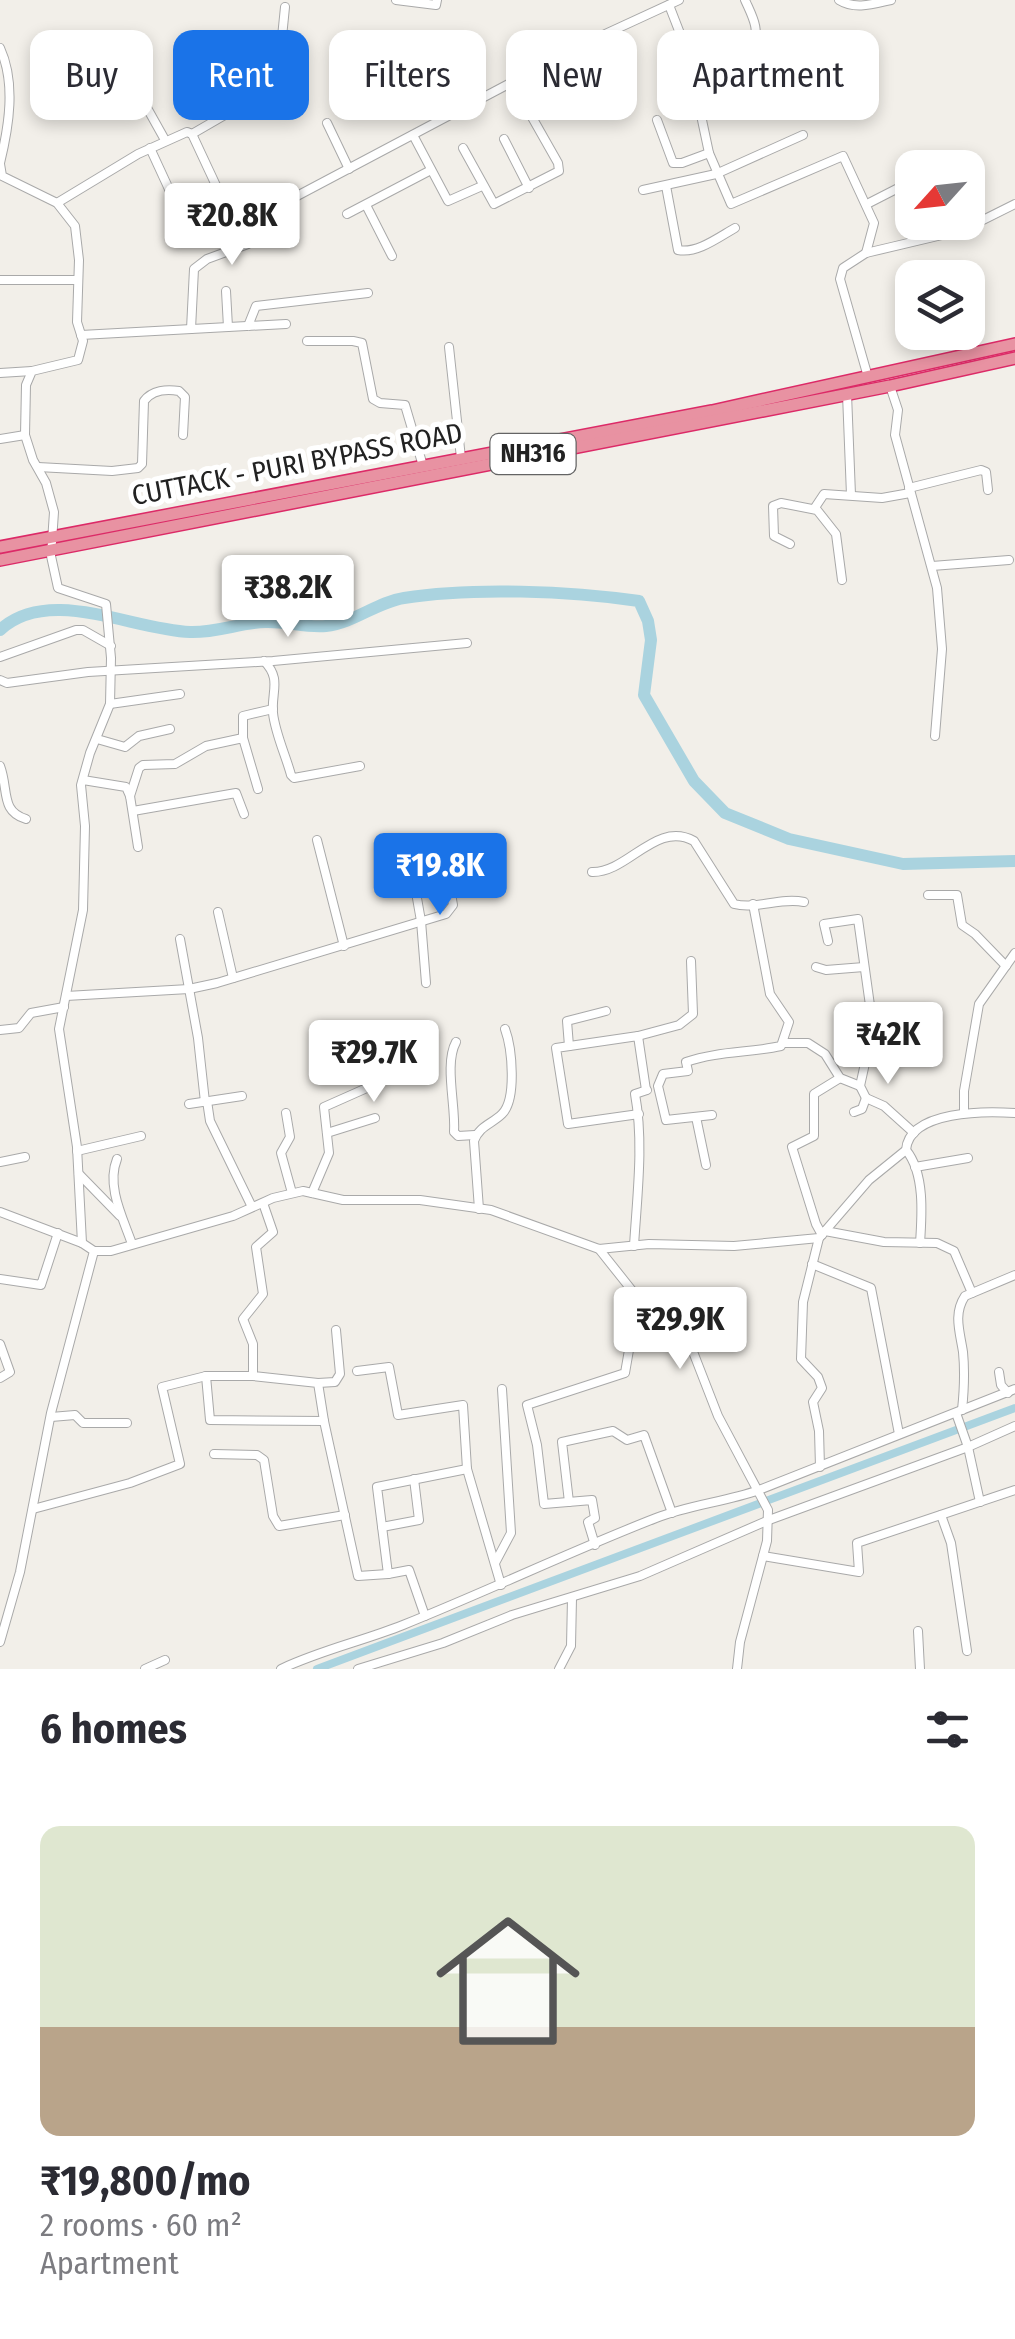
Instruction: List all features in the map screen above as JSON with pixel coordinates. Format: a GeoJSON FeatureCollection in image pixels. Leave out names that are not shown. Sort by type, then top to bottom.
{"type":"FeatureCollection","features":[{"type":"Feature","properties":{"kind":"highway","name":"CUTTACK - PURI BYPASS ROAD"},"geometry":{"type":"LineString","coordinates":[[0,560],[52,543],[712,410],[1015,344]]}},
{"type":"Feature","properties":{"kind":"highway","name":"CUTTACK - PURI BYPASS ROAD"},"geometry":{"type":"LineString","coordinates":[[0,547],[52,543],[890,386],[1015,358]]}},
{"type":"Feature","properties":{"kind":"street"},"geometry":{"type":"LineString","coordinates":[[396,0],[436,5],[436,0]]}},
{"type":"Feature","properties":{"kind":"street"},"geometry":{"type":"LineString","coordinates":[[651,0],[656,11]]}},
{"type":"Feature","properties":{"kind":"street"},"geometry":{"type":"LineString","coordinates":[[617,30],[679,0]]}},
{"type":"Feature","properties":{"kind":"street"},"geometry":{"type":"LineString","coordinates":[[745,0],[756,30]]}},
{"type":"Feature","properties":{"kind":"street"},"geometry":{"type":"LineString","coordinates":[[839,0],[851,6],[868,6],[891,0]]}},
{"type":"Feature","properties":{"kind":"street"},"geometry":{"type":"LineString","coordinates":[[670,4],[688,54],[709,153],[731,204],[843,156],[874,224],[866,253]]}},
{"type":"Feature","properties":{"kind":"street"},"geometry":{"type":"LineString","coordinates":[[57,203],[150,148],[180,132],[192,134],[287,78],[289,73],[280,47],[286,7]]}},
{"type":"Feature","properties":{"kind":"street"},"geometry":{"type":"LineString","coordinates":[[0,48],[8,65],[9,100],[1,176],[42,192],[76,226],[77,322],[81,335],[78,360],[32,371],[0,373]]}},
{"type":"Feature","properties":{"kind":"street"},"geometry":{"type":"LineString","coordinates":[[192,134],[234,224],[246,223],[506,85]]}},
{"type":"Feature","properties":{"kind":"street"},"geometry":{"type":"LineString","coordinates":[[153,119],[165,140]]}},
{"type":"Feature","properties":{"kind":"street"},"geometry":{"type":"LineString","coordinates":[[462,148],[494,204],[560,168],[533,120]]}},
{"type":"Feature","properties":{"kind":"street"},"geometry":{"type":"LineString","coordinates":[[656,120],[673,163],[709,153]]}},
{"type":"Feature","properties":{"kind":"street"},"geometry":{"type":"LineString","coordinates":[[328,123],[349,168]]}},
{"type":"Feature","properties":{"kind":"street"},"geometry":{"type":"LineString","coordinates":[[413,135],[448,201],[482,186]]}},
{"type":"Feature","properties":{"kind":"street"},"geometry":{"type":"LineString","coordinates":[[643,190],[716,174],[804,135]]}},
{"type":"Feature","properties":{"kind":"street"},"geometry":{"type":"LineString","coordinates":[[504,140],[529,188]]}},
{"type":"Feature","properties":{"kind":"street"},"geometry":{"type":"LineString","coordinates":[[150,148],[174,200]]}},
{"type":"Feature","properties":{"kind":"street"},"geometry":{"type":"LineString","coordinates":[[347,214],[431,170]]}},
{"type":"Feature","properties":{"kind":"street"},"geometry":{"type":"LineString","coordinates":[[666,186],[678,250],[686,252],[735,228]]}},
{"type":"Feature","properties":{"kind":"street"},"geometry":{"type":"LineString","coordinates":[[867,204],[895,190]]}},
{"type":"Feature","properties":{"kind":"street"},"geometry":{"type":"LineString","coordinates":[[868,377],[840,273],[848,263],[866,253],[964,230],[1015,204]]}},
{"type":"Feature","properties":{"kind":"street"},"geometry":{"type":"LineString","coordinates":[[366,205],[392,256]]}},
{"type":"Feature","properties":{"kind":"street"},"geometry":{"type":"LineString","coordinates":[[192,329],[194,269],[207,259],[248,244],[262,215]]}},
{"type":"Feature","properties":{"kind":"street"},"geometry":{"type":"LineString","coordinates":[[0,280],[78,280]]}},
{"type":"Feature","properties":{"kind":"street"},"geometry":{"type":"LineString","coordinates":[[226,291],[228,327]]}},
{"type":"Feature","properties":{"kind":"street"},"geometry":{"type":"LineString","coordinates":[[248,326],[256,306],[368,293]]}},
{"type":"Feature","properties":{"kind":"street"},"geometry":{"type":"LineString","coordinates":[[81,335],[286,324]]}},
{"type":"Feature","properties":{"kind":"street"},"geometry":{"type":"LineString","coordinates":[[307,342],[353,340],[362,344],[372,398],[405,406],[422,466]]}},
{"type":"Feature","properties":{"kind":"street"},"geometry":{"type":"LineString","coordinates":[[449,347],[461,458]]}},
{"type":"Feature","properties":{"kind":"street"},"geometry":{"type":"LineString","coordinates":[[32,371],[26,386],[26,434],[54,512],[52,543],[58,588],[106,604],[111,642],[110,704],[82,780],[83,910],[59,1030],[77,1151],[82,1243]]}},
{"type":"Feature","properties":{"kind":"street"},"geometry":{"type":"LineString","coordinates":[[890,386],[898,410],[895,435],[937,588],[942,649],[935,736]]}},
{"type":"Feature","properties":{"kind":"street"},"geometry":{"type":"LineString","coordinates":[[38,467],[112,472],[138,468],[142,464],[144,401],[161,391],[180,392],[184,397],[183,435]]}},
{"type":"Feature","properties":{"kind":"street"},"geometry":{"type":"LineString","coordinates":[[847,394],[851,495]]}},
{"type":"Feature","properties":{"kind":"street"},"geometry":{"type":"LineString","coordinates":[[0,439],[26,434]]}},
{"type":"Feature","properties":{"kind":"street"},"geometry":{"type":"LineString","coordinates":[[814,509],[822,495],[882,498],[984,470],[988,490]]}},
{"type":"Feature","properties":{"kind":"street"},"geometry":{"type":"LineString","coordinates":[[790,544],[774,536],[773,506],[814,509],[835,530],[842,580]]}},
{"type":"Feature","properties":{"kind":"street"},"geometry":{"type":"LineString","coordinates":[[932,566],[1010,560]]}},
{"type":"Feature","properties":{"kind":"street"},"geometry":{"type":"LineString","coordinates":[[0,657],[76,630],[111,642]]}},
{"type":"Feature","properties":{"kind":"street"},"geometry":{"type":"LineString","coordinates":[[0,680],[7,684],[43,676],[467,643]]}},
{"type":"Feature","properties":{"kind":"street"},"geometry":{"type":"LineString","coordinates":[[264,661],[276,682],[273,709],[291,775],[294,778],[360,766]]}},
{"type":"Feature","properties":{"kind":"street"},"geometry":{"type":"LineString","coordinates":[[110,704],[180,694]]}},
{"type":"Feature","properties":{"kind":"street"},"geometry":{"type":"LineString","coordinates":[[258,788],[243,738],[242,716],[273,709]]}},
{"type":"Feature","properties":{"kind":"street"},"geometry":{"type":"LineString","coordinates":[[97,739],[125,746],[139,736],[170,728]]}},
{"type":"Feature","properties":{"kind":"street"},"geometry":{"type":"LineString","coordinates":[[130,796],[142,765],[174,764],[206,746],[243,738]]}},
{"type":"Feature","properties":{"kind":"street"},"geometry":{"type":"LineString","coordinates":[[0,766],[6,808],[26,819]]}},
{"type":"Feature","properties":{"kind":"street"},"geometry":{"type":"LineString","coordinates":[[82,780],[126,787],[138,848]]}},
{"type":"Feature","properties":{"kind":"street"},"geometry":{"type":"LineString","coordinates":[[132,811],[236,793],[244,814]]}},
{"type":"Feature","properties":{"kind":"street"},"geometry":{"type":"LineString","coordinates":[[592,872],[606,871],[654,840],[686,836],[699,848],[734,904],[804,902]]}},
{"type":"Feature","properties":{"kind":"street"},"geometry":{"type":"LineString","coordinates":[[317,840],[344,946]]}},
{"type":"Feature","properties":{"kind":"street"},"geometry":{"type":"LineString","coordinates":[[66,996],[189,989],[421,922],[451,910],[444,854]]}},
{"type":"Feature","properties":{"kind":"street"},"geometry":{"type":"LineString","coordinates":[[410,858],[426,982]]}},
{"type":"Feature","properties":{"kind":"street"},"geometry":{"type":"LineString","coordinates":[[928,894],[957,895],[962,926],[1006,966]]}},
{"type":"Feature","properties":{"kind":"street"},"geometry":{"type":"LineString","coordinates":[[712,1115],[666,1120],[658,1086],[664,1074],[688,1070],[686,1062],[692,1060],[726,1050],[782,1046],[789,1022],[770,994],[753,904]]}},
{"type":"Feature","properties":{"kind":"street"},"geometry":{"type":"LineString","coordinates":[[218,912],[233,978]]}},
{"type":"Feature","properties":{"kind":"street"},"geometry":{"type":"LineString","coordinates":[[828,941],[824,924],[858,919],[873,1027],[860,1086],[866,1098],[884,1106],[914,1132]]}},
{"type":"Feature","properties":{"kind":"street"},"geometry":{"type":"LineString","coordinates":[[180,939],[210,1122],[252,1208]]}},
{"type":"Feature","properties":{"kind":"street"},"geometry":{"type":"LineString","coordinates":[[964,1113],[974,1018],[984,994],[1015,954]]}},
{"type":"Feature","properties":{"kind":"street"},"geometry":{"type":"LineString","coordinates":[[638,1114],[568,1124],[556,1048],[638,1036],[678,1024],[693,1014],[691,961]]}},
{"type":"Feature","properties":{"kind":"street"},"geometry":{"type":"LineString","coordinates":[[816,967],[864,967]]}},
{"type":"Feature","properties":{"kind":"street"},"geometry":{"type":"LineString","coordinates":[[0,1030],[20,1028],[31,1012],[64,1007]]}},
{"type":"Feature","properties":{"kind":"street"},"geometry":{"type":"LineString","coordinates":[[568,1046],[566,1021],[606,1011]]}},
{"type":"Feature","properties":{"kind":"street"},"geometry":{"type":"LineString","coordinates":[[312,1193],[329,1153],[323,1111],[328,1104],[387,1080],[410,1066],[398,1025]]}},
{"type":"Feature","properties":{"kind":"street"},"geometry":{"type":"LineString","coordinates":[[456,1042],[449,1057],[456,1116],[454,1132],[458,1136],[476,1135],[508,1105],[512,1070],[504,1029]]}},
{"type":"Feature","properties":{"kind":"street"},"geometry":{"type":"LineString","coordinates":[[638,1036],[646,1090]]}},
{"type":"Feature","properties":{"kind":"street"},"geometry":{"type":"LineString","coordinates":[[783,1043],[808,1043],[825,1054],[840,1078],[860,1086]]}},
{"type":"Feature","properties":{"kind":"street"},"geometry":{"type":"LineString","coordinates":[[822,1234],[792,1147],[814,1136],[814,1094],[840,1078]]}},
{"type":"Feature","properties":{"kind":"street"},"geometry":{"type":"LineString","coordinates":[[634,1246],[638,1114],[635,1094],[658,1086]]}},
{"type":"Feature","properties":{"kind":"street"},"geometry":{"type":"LineString","coordinates":[[189,1104],[242,1096]]}},
{"type":"Feature","properties":{"kind":"street"},"geometry":{"type":"LineString","coordinates":[[854,1112],[862,1108],[866,1098]]}},
{"type":"Feature","properties":{"kind":"street"},"geometry":{"type":"LineString","coordinates":[[920,1243],[922,1216],[916,1167],[906,1150],[914,1132],[931,1122],[964,1113],[988,1109],[1015,1112]]}},
{"type":"Feature","properties":{"kind":"street"},"geometry":{"type":"LineString","coordinates":[[286,1113],[290,1138],[281,1153],[292,1193]]}},
{"type":"Feature","properties":{"kind":"street"},"geometry":{"type":"LineString","coordinates":[[696,1117],[706,1165]]}},
{"type":"Feature","properties":{"kind":"street"},"geometry":{"type":"LineString","coordinates":[[327,1132],[375,1118]]}},
{"type":"Feature","properties":{"kind":"street"},"geometry":{"type":"LineString","coordinates":[[476,1135],[480,1208]]}},
{"type":"Feature","properties":{"kind":"street"},"geometry":{"type":"LineString","coordinates":[[77,1151],[142,1136]]}},
{"type":"Feature","properties":{"kind":"street"},"geometry":{"type":"LineString","coordinates":[[820,1467],[813,1402],[822,1388],[802,1359],[803,1302],[812,1264],[822,1234],[869,1180],[906,1150]]}},
{"type":"Feature","properties":{"kind":"street"},"geometry":{"type":"LineString","coordinates":[[0,1162],[25,1157]]}},
{"type":"Feature","properties":{"kind":"street"},"geometry":{"type":"LineString","coordinates":[[916,1167],[968,1158]]}},
{"type":"Feature","properties":{"kind":"street"},"geometry":{"type":"LineString","coordinates":[[116,1159],[112,1172],[132,1244]]}},
{"type":"Feature","properties":{"kind":"street"},"geometry":{"type":"LineString","coordinates":[[79,1174],[124,1219]]}},
{"type":"Feature","properties":{"kind":"street"},"geometry":{"type":"LineString","coordinates":[[0,1212],[94,1251],[132,1244],[292,1193],[343,1200],[420,1200],[480,1208],[599,1249],[734,1246],[822,1234],[920,1243],[926,1240],[954,1251],[972,1292]]}},
{"type":"Feature","properties":{"kind":"street"},"geometry":{"type":"LineString","coordinates":[[254,1376],[253,1344],[243,1318],[262,1294],[256,1247],[274,1232],[263,1203]]}},
{"type":"Feature","properties":{"kind":"street"},"geometry":{"type":"LineString","coordinates":[[0,1279],[42,1285],[58,1233]]}},
{"type":"Feature","properties":{"kind":"street"},"geometry":{"type":"LineString","coordinates":[[599,1249],[638,1298],[690,1344],[718,1416],[769,1515],[737,1669]]}},
{"type":"Feature","properties":{"kind":"street"},"geometry":{"type":"LineString","coordinates":[[0,1640],[94,1251]]}},
{"type":"Feature","properties":{"kind":"street"},"geometry":{"type":"LineString","coordinates":[[812,1264],[871,1288],[898,1434]]}},
{"type":"Feature","properties":{"kind":"street"},"geometry":{"type":"LineString","coordinates":[[980,1502],[959,1412],[963,1352],[957,1317],[960,1302],[972,1292],[1015,1274]]}},
{"type":"Feature","properties":{"kind":"street"},"geometry":{"type":"LineString","coordinates":[[595,1544],[588,1522],[595,1518],[592,1500],[544,1504],[537,1444],[527,1405],[570,1388],[614,1380],[625,1373],[638,1298]]}},
{"type":"Feature","properties":{"kind":"street"},"geometry":{"type":"LineString","coordinates":[[33,1508],[130,1483],[180,1464],[162,1387],[206,1376],[335,1382],[340,1374],[336,1330]]}},
{"type":"Feature","properties":{"kind":"street"},"geometry":{"type":"LineString","coordinates":[[0,1344],[10,1372],[0,1378]]}},
{"type":"Feature","properties":{"kind":"street"},"geometry":{"type":"LineString","coordinates":[[357,1371],[389,1366],[398,1415],[464,1405],[467,1469],[501,1585]]}},
{"type":"Feature","properties":{"kind":"street"},"geometry":{"type":"LineString","coordinates":[[999,1372],[1001,1385],[1011,1391]]}},
{"type":"Feature","properties":{"kind":"street"},"geometry":{"type":"LineString","coordinates":[[206,1376],[210,1420],[324,1421]]}},
{"type":"Feature","properties":{"kind":"street"},"geometry":{"type":"LineString","coordinates":[[318,1383],[358,1576],[409,1570],[425,1616]]}},
{"type":"Feature","properties":{"kind":"street"},"geometry":{"type":"LineString","coordinates":[[495,1563],[511,1532],[502,1389]]}},
{"type":"Feature","properties":{"kind":"street"},"geometry":{"type":"LineString","coordinates":[[281,1669],[425,1616],[672,1513],[761,1493],[1011,1391]]}},
{"type":"Feature","properties":{"kind":"street"},"geometry":{"type":"LineString","coordinates":[[51,1417],[75,1416],[83,1423],[127,1423]]}},
{"type":"Feature","properties":{"kind":"street"},"geometry":{"type":"LineString","coordinates":[[358,1669],[640,1576],[769,1515],[968,1447],[1015,1426]]}},
{"type":"Feature","properties":{"kind":"street"},"geometry":{"type":"LineString","coordinates":[[569,1502],[562,1442],[613,1431],[627,1440],[644,1435],[672,1513]]}},
{"type":"Feature","properties":{"kind":"street"},"geometry":{"type":"LineString","coordinates":[[214,1454],[257,1455],[264,1460],[279,1526],[346,1515]]}},
{"type":"Feature","properties":{"kind":"street"},"geometry":{"type":"LineString","coordinates":[[388,1574],[377,1486],[467,1469]]}},
{"type":"Feature","properties":{"kind":"street"},"geometry":{"type":"LineString","coordinates":[[382,1526],[419,1520],[414,1480]]}},
{"type":"Feature","properties":{"kind":"street"},"geometry":{"type":"LineString","coordinates":[[762,1556],[859,1572],[857,1543],[1015,1490]]}},
{"type":"Feature","properties":{"kind":"street"},"geometry":{"type":"LineString","coordinates":[[941,1515],[951,1544],[968,1651]]}},
{"type":"Feature","properties":{"kind":"street"},"geometry":{"type":"LineString","coordinates":[[559,1669],[571,1646],[572,1598]]}},
{"type":"Feature","properties":{"kind":"street"},"geometry":{"type":"LineString","coordinates":[[918,1631],[920,1669]]}},
{"type":"Feature","properties":{"kind":"street"},"geometry":{"type":"LineString","coordinates":[[145,1669],[165,1660]]}},
{"type":"Feature","properties":{"kind":"waterway"},"geometry":{"type":"LineString","coordinates":[[0,630],[20,617],[66,610],[190,632],[265,622],[326,626],[394,600],[460,592],[552,593],[639,601],[651,640],[644,695],[694,781],[725,813],[789,839],[903,864],[1015,861]]}},
{"type":"Feature","properties":{"kind":"waterway"},"geometry":{"type":"LineString","coordinates":[[317,1669],[1015,1408]]}}]}
